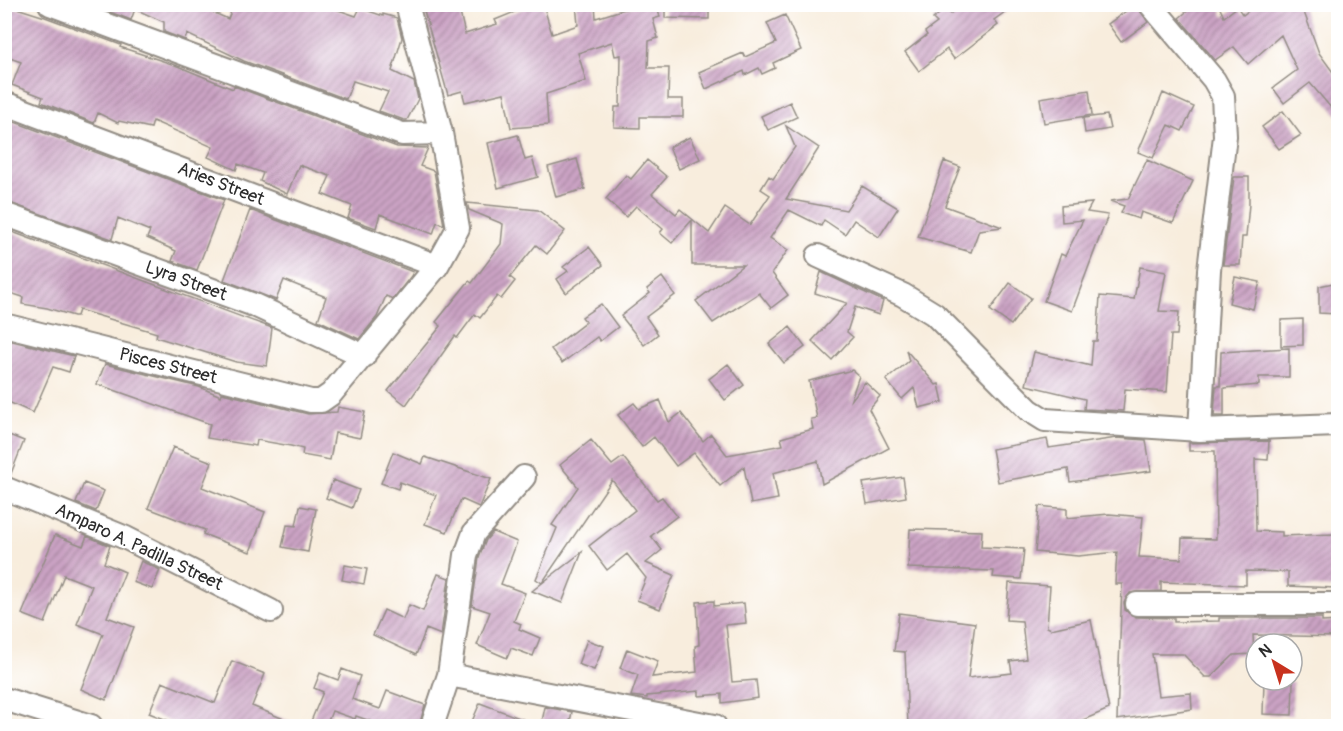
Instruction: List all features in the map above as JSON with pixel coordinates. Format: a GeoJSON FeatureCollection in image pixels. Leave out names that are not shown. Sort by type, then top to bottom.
{"type":"FeatureCollection","features":[{"type":"Feature","properties":{"kind":"street"},"geometry":{"type":"LineString","coordinates":[[50,4],[402,134],[441,133]]}},
{"type":"Feature","properties":{"kind":"street"},"geometry":{"type":"LineString","coordinates":[[364,356],[437,266],[458,228],[441,133],[407,4]]}},
{"type":"Feature","properties":{"kind":"street"},"geometry":{"type":"LineString","coordinates":[[1150,4],[1214,80],[1223,96],[1225,136],[1209,270],[1200,429]]}},
{"type":"Feature","properties":{"kind":"street","name":"Aries Street"},"geometry":{"type":"LineString","coordinates":[[4,103],[437,266]]}},
{"type":"Feature","properties":{"kind":"street","name":"Lyra Street"},"geometry":{"type":"LineString","coordinates":[[4,214],[254,305],[364,356]]}},
{"type":"Feature","properties":{"kind":"street"},"geometry":{"type":"LineString","coordinates":[[818,256],[903,295],[934,314],[1029,410],[1045,420],[1200,429],[1338,425]]}},
{"type":"Feature","properties":{"kind":"street","name":"Pisces Street"},"geometry":{"type":"LineString","coordinates":[[4,325],[311,401],[321,400],[331,394],[364,356]]}},
{"type":"Feature","properties":{"kind":"street"},"geometry":{"type":"LineString","coordinates":[[432,726],[449,675],[466,555],[474,533],[524,477]]}},
{"type":"Feature","properties":{"kind":"street","name":"Amparo A. Padilla Street"},"geometry":{"type":"LineString","coordinates":[[4,488],[126,538],[270,611]]}},
{"type":"Feature","properties":{"kind":"street"},"geometry":{"type":"LineString","coordinates":[[1137,604],[1338,604]]}},
{"type":"Feature","properties":{"kind":"street"},"geometry":{"type":"LineString","coordinates":[[449,675],[715,726]]}},
{"type":"Feature","properties":{"kind":"street"},"geometry":{"type":"LineString","coordinates":[[4,699],[90,726]]}},
{"type":"Feature","properties":{"kind":"building"},"geometry":{"type":"Polygon","coordinates":[[[4,4],[45,17],[233,89],[234,86],[397,147],[428,148],[420,166],[434,171],[444,225],[437,222],[433,234],[380,214],[376,228],[348,218],[352,206],[322,194],[330,176],[299,165],[287,194],[260,181],[263,173],[238,164],[236,170],[208,157],[213,147],[153,121],[151,128],[119,121],[118,123],[98,113],[94,123],[41,102],[43,97],[12,85],[21,62],[4,56],[4,4]]]}},
{"type":"Feature","properties":{"kind":"building"},"geometry":{"type":"Polygon","coordinates":[[[113,4],[194,4],[228,19],[234,4],[321,4],[356,16],[360,8],[397,18],[402,38],[392,71],[414,82],[418,99],[407,120],[404,120],[379,111],[388,92],[353,81],[346,99],[244,61],[187,34],[185,40],[164,32],[164,22],[135,9],[131,20],[110,12],[113,4]]]}},
{"type":"Feature","properties":{"kind":"building"},"geometry":{"type":"Polygon","coordinates":[[[422,4],[458,4],[465,34],[497,24],[495,20],[522,9],[543,4],[552,34],[578,25],[576,4],[595,4],[596,18],[641,4],[656,4],[660,17],[653,19],[658,38],[649,41],[648,68],[669,68],[668,99],[683,99],[683,117],[640,117],[640,128],[614,127],[615,107],[620,107],[621,55],[615,56],[612,42],[578,53],[586,81],[546,94],[548,125],[511,128],[504,93],[465,102],[462,91],[448,95],[422,4]]]}},
{"type":"Feature","properties":{"kind":"building"},"geometry":{"type":"Polygon","coordinates":[[[665,4],[709,4],[709,19],[665,18],[665,4]]]}},
{"type":"Feature","properties":{"kind":"building"},"geometry":{"type":"Polygon","coordinates":[[[962,4],[1016,4],[994,20],[998,25],[954,59],[947,49],[919,71],[905,52],[927,35],[925,32],[937,23],[933,19],[946,8],[950,14],[962,4]]]}},
{"type":"Feature","properties":{"kind":"building"},"geometry":{"type":"Polygon","coordinates":[[[1136,4],[1148,22],[1121,42],[1108,24],[1136,4]]]}},
{"type":"Feature","properties":{"kind":"building"},"geometry":{"type":"Polygon","coordinates":[[[1196,4],[1218,4],[1224,17],[1237,7],[1243,15],[1257,4],[1301,4],[1319,53],[1338,79],[1338,116],[1310,83],[1284,103],[1273,88],[1297,70],[1281,35],[1248,64],[1234,47],[1215,60],[1179,18],[1196,4]]]}},
{"type":"Feature","properties":{"kind":"building"},"geometry":{"type":"Polygon","coordinates":[[[785,15],[801,50],[773,63],[775,68],[762,74],[759,68],[745,75],[744,71],[706,89],[699,72],[743,53],[745,57],[776,43],[767,23],[785,15]]]}},
{"type":"Feature","properties":{"kind":"building"},"geometry":{"type":"Polygon","coordinates":[[[1089,90],[1092,115],[1044,123],[1040,98],[1089,90]]]}},
{"type":"Feature","properties":{"kind":"building"},"geometry":{"type":"Polygon","coordinates":[[[1163,93],[1194,107],[1182,131],[1169,125],[1153,158],[1138,152],[1163,93]]]}},
{"type":"Feature","properties":{"kind":"building"},"geometry":{"type":"Polygon","coordinates":[[[790,102],[797,117],[768,130],[761,116],[790,102]]]}},
{"type":"Feature","properties":{"kind":"building"},"geometry":{"type":"Polygon","coordinates":[[[1283,111],[1301,135],[1279,149],[1262,127],[1283,111]]]}},
{"type":"Feature","properties":{"kind":"building"},"geometry":{"type":"Polygon","coordinates":[[[1107,115],[1110,129],[1085,133],[1083,118],[1107,115]]]}},
{"type":"Feature","properties":{"kind":"building"},"geometry":{"type":"Polygon","coordinates":[[[4,118],[224,200],[197,270],[172,261],[176,251],[147,238],[150,231],[118,218],[112,239],[4,201],[4,118]]]}},
{"type":"Feature","properties":{"kind":"building"},"geometry":{"type":"Polygon","coordinates":[[[786,126],[819,148],[786,199],[846,210],[862,186],[898,208],[879,237],[854,220],[845,234],[824,220],[821,226],[789,210],[770,238],[788,250],[772,273],[788,295],[771,308],[759,293],[713,323],[696,301],[743,265],[692,265],[692,220],[672,243],[660,233],[663,229],[636,206],[626,217],[606,199],[626,175],[631,179],[647,160],[667,177],[652,194],[676,214],[680,209],[709,233],[725,208],[750,225],[770,195],[761,189],[769,176],[773,179],[795,147],[786,126]]]}},
{"type":"Feature","properties":{"kind":"building"},"geometry":{"type":"Polygon","coordinates":[[[518,135],[525,160],[532,158],[538,177],[498,188],[488,143],[518,135]]]}},
{"type":"Feature","properties":{"kind":"building"},"geometry":{"type":"Polygon","coordinates":[[[690,137],[700,159],[679,169],[669,147],[690,137]]]}},
{"type":"Feature","properties":{"kind":"building"},"geometry":{"type":"Polygon","coordinates":[[[577,159],[585,189],[556,197],[548,167],[577,159]]]}},
{"type":"Feature","properties":{"kind":"building"},"geometry":{"type":"Polygon","coordinates":[[[1147,160],[1193,181],[1173,223],[1141,212],[1139,219],[1121,213],[1124,206],[1110,201],[1128,199],[1147,160]]]}},
{"type":"Feature","properties":{"kind":"building"},"geometry":{"type":"Polygon","coordinates":[[[944,161],[960,167],[945,206],[1002,227],[979,230],[971,252],[918,237],[944,161]]]}},
{"type":"Feature","properties":{"kind":"building"},"geometry":{"type":"Polygon","coordinates":[[[1234,177],[1249,177],[1246,237],[1242,237],[1240,265],[1223,265],[1234,177]]]}},
{"type":"Feature","properties":{"kind":"building"},"geometry":{"type":"Polygon","coordinates":[[[467,203],[538,210],[565,231],[547,254],[536,245],[510,277],[515,281],[501,299],[497,296],[480,318],[475,314],[457,338],[455,336],[406,405],[388,391],[441,326],[436,322],[469,281],[472,283],[501,244],[503,224],[469,210],[467,203]]]}},
{"type":"Feature","properties":{"kind":"building"},"geometry":{"type":"Polygon","coordinates":[[[1092,203],[1087,212],[1108,215],[1072,311],[1044,301],[1061,254],[1065,256],[1083,220],[1062,222],[1061,206],[1092,203]]]}},
{"type":"Feature","properties":{"kind":"building"},"geometry":{"type":"Polygon","coordinates":[[[250,210],[413,272],[393,299],[386,296],[377,317],[359,339],[318,320],[326,297],[284,280],[276,300],[224,280],[250,210]]]}},
{"type":"Feature","properties":{"kind":"building"},"geometry":{"type":"Polygon","coordinates":[[[4,229],[272,328],[267,366],[236,362],[156,337],[157,333],[79,310],[77,316],[74,316],[22,304],[23,297],[4,291],[4,229]]]}},
{"type":"Feature","properties":{"kind":"building"},"geometry":{"type":"Polygon","coordinates":[[[589,247],[603,265],[566,293],[557,279],[568,271],[563,267],[589,247]]]}},
{"type":"Feature","properties":{"kind":"building"},"geometry":{"type":"Polygon","coordinates":[[[1140,267],[1166,272],[1159,311],[1179,312],[1177,335],[1171,335],[1167,392],[1125,389],[1123,411],[1084,409],[1085,399],[1026,385],[1034,352],[1091,366],[1093,341],[1097,341],[1100,296],[1134,299],[1140,267]]]}},
{"type":"Feature","properties":{"kind":"building"},"geometry":{"type":"Polygon","coordinates":[[[821,272],[883,301],[879,315],[855,307],[847,332],[853,337],[832,360],[812,341],[847,303],[815,293],[821,272]]]}},
{"type":"Feature","properties":{"kind":"building"},"geometry":{"type":"Polygon","coordinates":[[[662,277],[675,295],[646,317],[658,334],[644,345],[621,316],[650,293],[647,289],[662,277]]]}},
{"type":"Feature","properties":{"kind":"building"},"geometry":{"type":"Polygon","coordinates":[[[1235,277],[1260,282],[1253,309],[1229,303],[1235,277]]]}},
{"type":"Feature","properties":{"kind":"building"},"geometry":{"type":"Polygon","coordinates":[[[1338,282],[1338,314],[1319,313],[1319,286],[1338,282]]]}},
{"type":"Feature","properties":{"kind":"building"},"geometry":{"type":"Polygon","coordinates":[[[1010,283],[1031,298],[1011,325],[990,310],[1010,283]]]}},
{"type":"Feature","properties":{"kind":"building"},"geometry":{"type":"Polygon","coordinates":[[[601,304],[618,327],[600,341],[597,337],[562,363],[551,349],[586,322],[582,317],[601,304]]]}},
{"type":"Feature","properties":{"kind":"building"},"geometry":{"type":"Polygon","coordinates":[[[1303,319],[1303,345],[1281,346],[1281,320],[1303,319]]]}},
{"type":"Feature","properties":{"kind":"building"},"geometry":{"type":"Polygon","coordinates":[[[790,327],[805,347],[784,363],[769,344],[790,327]]]}},
{"type":"Feature","properties":{"kind":"building"},"geometry":{"type":"Polygon","coordinates":[[[4,339],[74,356],[69,372],[53,367],[33,413],[4,400],[4,339]]]}},
{"type":"Feature","properties":{"kind":"building"},"geometry":{"type":"Polygon","coordinates":[[[1289,348],[1289,377],[1259,377],[1259,385],[1224,388],[1224,416],[1214,416],[1216,386],[1220,386],[1221,352],[1289,348]]]}},
{"type":"Feature","properties":{"kind":"building"},"geometry":{"type":"Polygon","coordinates":[[[906,350],[936,385],[939,384],[943,402],[919,408],[914,388],[902,399],[886,380],[909,361],[906,350]]]}},
{"type":"Feature","properties":{"kind":"building"},"geometry":{"type":"Polygon","coordinates":[[[105,364],[199,387],[221,396],[222,393],[308,414],[337,412],[338,407],[365,412],[360,438],[335,433],[330,460],[302,455],[303,449],[291,446],[257,440],[256,446],[207,438],[210,424],[97,384],[105,364]]]}},
{"type":"Feature","properties":{"kind":"building"},"geometry":{"type":"Polygon","coordinates":[[[728,364],[744,385],[725,400],[709,379],[728,364]]]}},
{"type":"Feature","properties":{"kind":"building"},"geometry":{"type":"Polygon","coordinates":[[[852,370],[859,376],[850,402],[865,382],[880,396],[869,409],[889,448],[822,484],[818,461],[773,473],[778,499],[751,504],[744,467],[720,486],[694,453],[676,466],[654,437],[642,447],[618,415],[634,403],[639,409],[660,400],[669,422],[681,413],[703,441],[711,434],[727,455],[783,445],[781,438],[813,429],[811,419],[817,418],[809,381],[852,370]]]}},
{"type":"Feature","properties":{"kind":"building"},"geometry":{"type":"Polygon","coordinates":[[[4,433],[24,441],[10,476],[4,475],[4,433]]]}},
{"type":"Feature","properties":{"kind":"building"},"geometry":{"type":"Polygon","coordinates":[[[1117,438],[1146,440],[1151,471],[1070,482],[1068,469],[998,482],[992,449],[1047,439],[1049,448],[1117,438]]]}},
{"type":"Feature","properties":{"kind":"building"},"geometry":{"type":"Polygon","coordinates":[[[591,440],[612,465],[623,457],[657,500],[662,497],[677,516],[651,536],[662,550],[646,563],[674,575],[660,609],[637,600],[646,578],[627,554],[607,570],[589,546],[635,510],[612,480],[542,583],[536,579],[557,528],[552,525],[578,487],[560,465],[591,440]]]}},
{"type":"Feature","properties":{"kind":"building"},"geometry":{"type":"Polygon","coordinates":[[[1269,441],[1268,460],[1255,459],[1256,531],[1282,532],[1282,536],[1335,534],[1336,588],[1288,586],[1288,572],[1246,571],[1246,585],[1161,582],[1161,591],[1130,593],[1124,603],[1125,610],[1136,617],[1174,618],[1174,622],[1219,621],[1219,618],[1322,618],[1322,622],[1338,621],[1338,637],[1304,636],[1304,632],[1244,632],[1244,654],[1234,655],[1211,677],[1205,677],[1183,654],[1152,654],[1158,696],[1191,693],[1192,709],[1117,720],[1122,584],[1115,584],[1117,552],[1078,556],[1035,552],[1039,506],[1067,509],[1067,518],[1109,514],[1143,517],[1139,557],[1181,559],[1182,538],[1216,539],[1215,451],[1189,451],[1189,443],[1269,441]]]}},
{"type":"Feature","properties":{"kind":"building"},"geometry":{"type":"Polygon","coordinates":[[[173,447],[212,462],[202,487],[265,512],[250,552],[203,534],[205,530],[148,508],[173,447]]]}},
{"type":"Feature","properties":{"kind":"building"},"geometry":{"type":"Polygon","coordinates":[[[393,452],[422,464],[425,457],[491,479],[479,507],[461,499],[447,532],[425,524],[436,495],[400,482],[398,489],[381,483],[393,452]]]}},
{"type":"Feature","properties":{"kind":"building"},"geometry":{"type":"Polygon","coordinates":[[[903,477],[906,497],[867,504],[863,483],[903,477]]]}},
{"type":"Feature","properties":{"kind":"building"},"geometry":{"type":"Polygon","coordinates":[[[333,480],[359,490],[352,508],[326,498],[333,480]]]}},
{"type":"Feature","properties":{"kind":"building"},"geometry":{"type":"Polygon","coordinates":[[[84,483],[104,491],[96,511],[76,503],[84,483]]]}},
{"type":"Feature","properties":{"kind":"building"},"geometry":{"type":"Polygon","coordinates":[[[300,506],[316,509],[308,552],[282,547],[287,525],[296,526],[300,506]]]}},
{"type":"Feature","properties":{"kind":"building"},"geometry":{"type":"Polygon","coordinates":[[[910,529],[982,531],[981,547],[1024,549],[1021,579],[993,577],[994,571],[908,568],[910,529]]]}},
{"type":"Feature","properties":{"kind":"building"},"geometry":{"type":"Polygon","coordinates":[[[493,532],[517,542],[501,584],[525,593],[514,621],[521,624],[519,629],[540,638],[533,656],[511,648],[507,658],[477,645],[490,612],[472,606],[479,558],[486,540],[493,532]]]}},
{"type":"Feature","properties":{"kind":"building"},"geometry":{"type":"Polygon","coordinates":[[[55,535],[83,546],[87,536],[110,546],[104,563],[125,572],[107,617],[134,627],[106,700],[81,689],[103,634],[77,624],[92,586],[64,575],[45,623],[22,614],[55,535]]]}},
{"type":"Feature","properties":{"kind":"building"},"geometry":{"type":"Polygon","coordinates":[[[582,552],[562,603],[532,591],[582,552]]]}},
{"type":"Feature","properties":{"kind":"building"},"geometry":{"type":"Polygon","coordinates":[[[141,561],[160,570],[152,589],[133,582],[141,561]]]}},
{"type":"Feature","properties":{"kind":"building"},"geometry":{"type":"Polygon","coordinates":[[[345,565],[367,569],[364,584],[342,580],[345,565]]]}},
{"type":"Feature","properties":{"kind":"building"},"geometry":{"type":"Polygon","coordinates":[[[438,574],[449,578],[441,635],[426,629],[416,655],[373,635],[384,610],[403,619],[409,605],[423,611],[438,574]]]}},
{"type":"Feature","properties":{"kind":"building"},"geometry":{"type":"Polygon","coordinates":[[[1009,583],[1050,586],[1047,627],[1051,629],[1091,620],[1109,709],[1069,726],[908,726],[905,652],[894,651],[899,613],[975,623],[968,678],[1012,673],[1010,661],[1026,659],[1022,621],[1006,620],[1009,583]]]}},
{"type":"Feature","properties":{"kind":"building"},"geometry":{"type":"Polygon","coordinates":[[[714,601],[714,606],[744,603],[746,623],[726,625],[732,682],[756,680],[758,698],[722,703],[722,694],[699,696],[699,691],[647,696],[647,698],[631,696],[638,675],[620,668],[627,649],[658,661],[652,677],[697,672],[695,646],[699,645],[697,602],[714,601]]]}},
{"type":"Feature","properties":{"kind":"building"},"geometry":{"type":"Polygon","coordinates":[[[587,640],[604,646],[594,670],[578,664],[587,640]]]}},
{"type":"Feature","properties":{"kind":"building"},"geometry":{"type":"Polygon","coordinates":[[[232,661],[265,674],[252,706],[301,726],[182,726],[149,713],[162,682],[215,703],[232,661]]]}},
{"type":"Feature","properties":{"kind":"building"},"geometry":{"type":"Polygon","coordinates":[[[342,669],[360,676],[352,699],[380,709],[387,691],[425,705],[419,726],[384,726],[356,716],[355,719],[332,711],[326,726],[309,726],[323,692],[314,688],[320,673],[338,680],[342,669]]]}},
{"type":"Feature","properties":{"kind":"building"},"geometry":{"type":"Polygon","coordinates":[[[1264,692],[1293,692],[1292,715],[1263,714],[1264,692]]]}},
{"type":"Feature","properties":{"kind":"building"},"geometry":{"type":"Polygon","coordinates":[[[480,703],[538,725],[538,726],[470,726],[480,703]]]}},
{"type":"Feature","properties":{"kind":"building"},"geometry":{"type":"Polygon","coordinates":[[[545,707],[572,712],[569,726],[541,726],[545,707]]]}}]}
